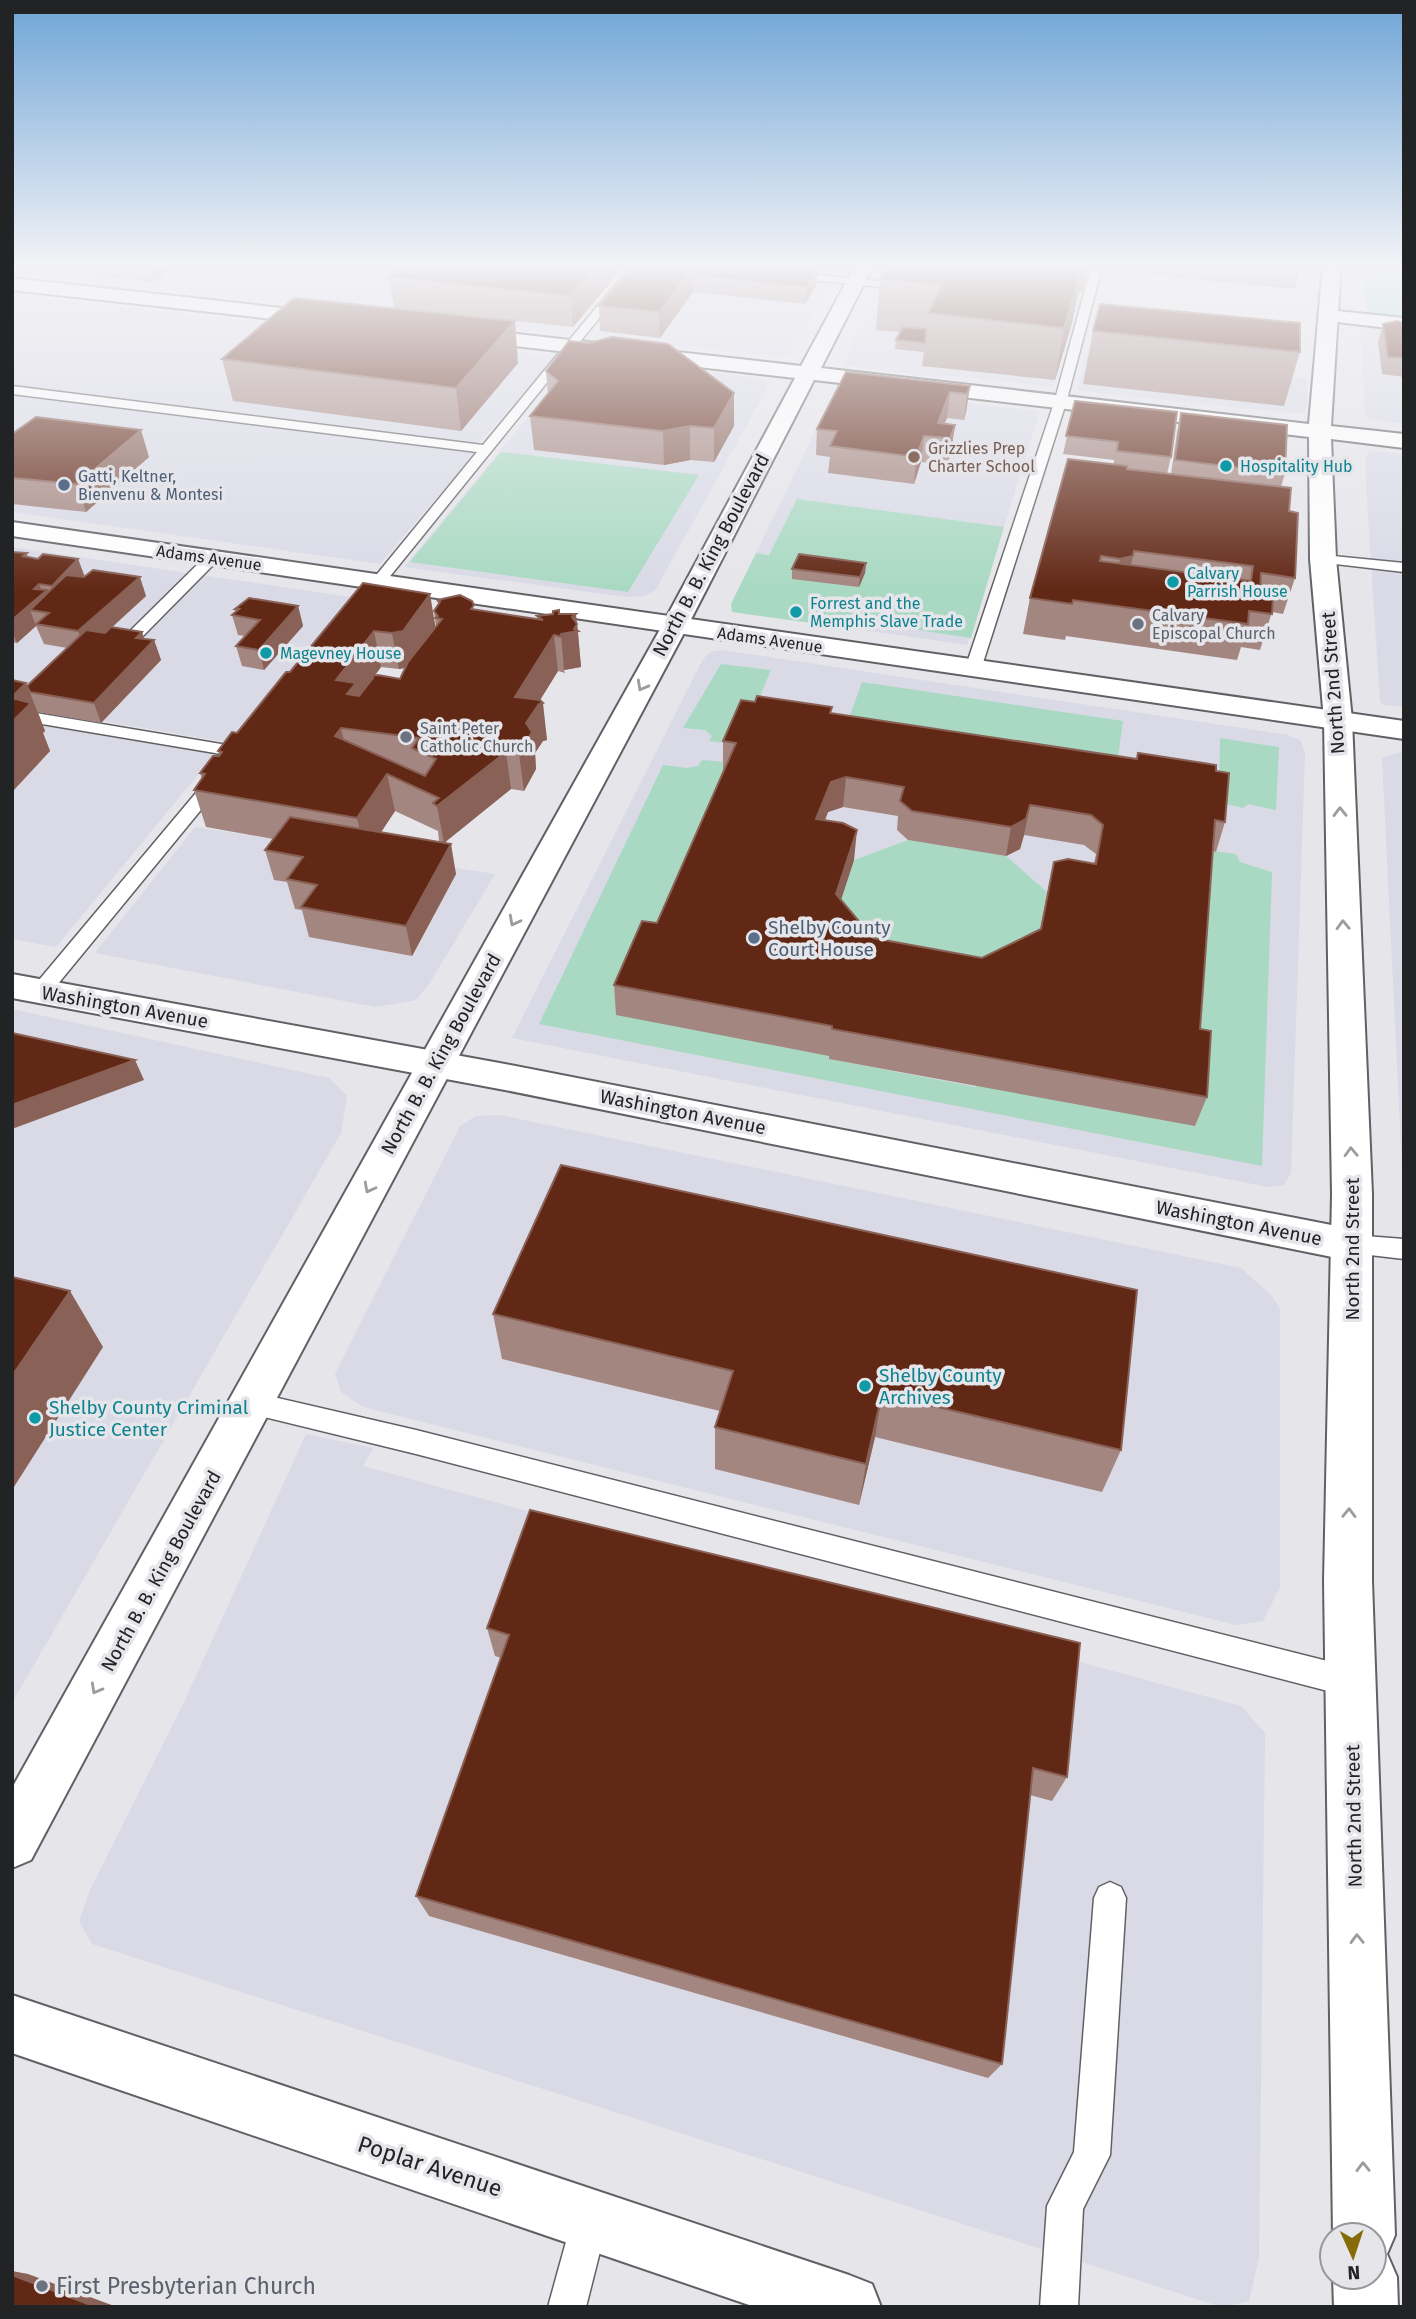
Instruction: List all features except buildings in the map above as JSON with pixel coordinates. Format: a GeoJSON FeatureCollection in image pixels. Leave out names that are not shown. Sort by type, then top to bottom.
{"type":"FeatureCollection","features":[{"type":"Feature","properties":{"kind":"main road","name":"North B. B. King Boulevard"},"geometry":{"type":"LineString","coordinates":[[12,1841],[675,626],[806,372]]}},
{"type":"Feature","properties":{"kind":"main road"},"geometry":{"type":"LineString","coordinates":[[808,372],[1404,441]]}},
{"type":"Feature","properties":{"kind":"main road","name":"North 2nd Street"},"geometry":{"type":"LineString","coordinates":[[1324,372],[1320,431],[1323,559],[1338,720],[1352,1194],[1353,1306],[1348,1581],[1364,2221]]}},
{"type":"Feature","properties":{"kind":"main road","name":"Adams Avenue"},"geometry":{"type":"LineString","coordinates":[[12,529],[1404,730]]}},
{"type":"Feature","properties":{"kind":"main road","name":"Washington Avenue"},"geometry":{"type":"LineString","coordinates":[[27,989],[438,1064],[1352,1245]]}},
{"type":"Feature","properties":{"kind":"main road","name":"Poplar Avenue"},"geometry":{"type":"LineString","coordinates":[[12,2024],[849,2307]]}},
{"type":"Feature","properties":{"kind":"lane"},"geometry":{"type":"LineString","coordinates":[[352,615],[549,372]]}},
{"type":"Feature","properties":{"kind":"lane"},"geometry":{"type":"LineString","coordinates":[[973,669],[1068,372]]}},
{"type":"Feature","properties":{"kind":"lane"},"geometry":{"type":"LineString","coordinates":[[12,390],[486,449]]}},
{"type":"Feature","properties":{"kind":"lane"},"geometry":{"type":"LineString","coordinates":[[136,634],[212,558]]}},
{"type":"Feature","properties":{"kind":"lane"},"geometry":{"type":"LineString","coordinates":[[1323,559],[1404,568]]}},
{"type":"Feature","properties":{"kind":"lane"},"geometry":{"type":"LineString","coordinates":[[12,714],[244,747]]}},
{"type":"Feature","properties":{"kind":"lane"},"geometry":{"type":"LineString","coordinates":[[27,989],[244,747]]}},
{"type":"Feature","properties":{"kind":"lane"},"geometry":{"type":"LineString","coordinates":[[1352,1245],[1404,1249]]}},
{"type":"Feature","properties":{"kind":"lane"},"geometry":{"type":"LineString","coordinates":[[252,1403],[416,1442],[1351,1682]]}},
{"type":"Feature","properties":{"kind":"lane"},"geometry":{"type":"LineString","coordinates":[[1059,2307],[1065,2206],[1092,2155],[1110,1898]]}},
{"type":"Feature","properties":{"kind":"lane"},"geometry":{"type":"LineString","coordinates":[[567,2307],[590,2220]]}},
{"type":"Feature","properties":{"kind":"shaded area"},"geometry":{"type":"Polygon","coordinates":[[[12,372],[542,372],[481,441],[467,443],[12,386],[12,372]]]}},
{"type":"Feature","properties":{"kind":"shaded area"},"geometry":{"type":"Polygon","coordinates":[[[565,372],[702,372],[766,381],[768,387],[656,589],[645,596],[625,597],[404,567],[565,372]]]}},
{"type":"Feature","properties":{"kind":"shaded area"},"geometry":{"type":"Polygon","coordinates":[[[897,372],[1058,372],[1053,387],[953,376],[940,378],[897,372]]]}},
{"type":"Feature","properties":{"kind":"shaded area"},"geometry":{"type":"Polygon","coordinates":[[[1082,372],[1251,372],[1307,378],[1307,407],[1303,413],[1292,413],[1078,391],[1082,372]]]}},
{"type":"Feature","properties":{"kind":"shaded area"},"geometry":{"type":"Polygon","coordinates":[[[1363,372],[1404,372],[1404,424],[1368,419],[1365,415],[1363,372]]]}},
{"type":"Feature","properties":{"kind":"shaded area"},"geometry":{"type":"Polygon","coordinates":[[[850,390],[1040,411],[967,645],[870,631],[894,562],[863,567],[756,553],[832,396],[837,391],[850,390]]]}},
{"type":"Feature","properties":{"kind":"shaded area"},"geometry":{"type":"Polygon","coordinates":[[[12,393],[476,452],[380,564],[12,512],[12,393]]]}},
{"type":"Feature","properties":{"kind":"shaded area"},"geometry":{"type":"Polygon","coordinates":[[[1370,451],[1404,454],[1404,707],[1384,705],[1380,701],[1366,485],[1366,456],[1370,451]]]}},
{"type":"Feature","properties":{"kind":"shaded area"},"geometry":{"type":"Polygon","coordinates":[[[12,547],[350,597],[231,743],[12,706],[12,547]]]}},
{"type":"Feature","properties":{"kind":"shaded area"},"geometry":{"type":"Polygon","coordinates":[[[722,650],[1288,735],[1301,741],[1305,754],[1291,1173],[1284,1185],[1268,1187],[512,1038],[703,659],[711,652],[722,650]]]}},
{"type":"Feature","properties":{"kind":"shaded area"},"geometry":{"type":"Polygon","coordinates":[[[12,720],[215,754],[56,947],[12,939],[12,720]]]}},
{"type":"Feature","properties":{"kind":"shaded area"},"geometry":{"type":"Polygon","coordinates":[[[1404,751],[1404,1207],[1382,758],[1404,751]]]}},
{"type":"Feature","properties":{"kind":"shaded area"},"geometry":{"type":"Polygon","coordinates":[[[195,827],[495,874],[431,981],[416,1000],[375,1007],[95,953],[195,827]]]}},
{"type":"Feature","properties":{"kind":"shaded area"},"geometry":{"type":"Polygon","coordinates":[[[12,1009],[329,1078],[347,1096],[341,1133],[12,1703],[12,1009]]]}},
{"type":"Feature","properties":{"kind":"shaded area"},"geometry":{"type":"Polygon","coordinates":[[[500,1115],[1241,1268],[1272,1296],[1280,1309],[1280,1587],[1263,1621],[1236,1625],[363,1407],[341,1392],[335,1374],[460,1126],[476,1116],[500,1115]]]}},
{"type":"Feature","properties":{"kind":"shaded area"},"geometry":{"type":"Polygon","coordinates":[[[306,1434],[373,1448],[363,1466],[1241,1706],[1265,1733],[1259,2257],[1249,2301],[1224,2307],[1212,2304],[92,1944],[79,1921],[90,1890],[185,1700],[306,1434]]]}},
{"type":"Feature","properties":{"kind":"green space"},"geometry":{"type":"Polygon","coordinates":[[[501,452],[699,475],[628,592],[410,562],[501,452]]]}},
{"type":"Feature","properties":{"kind":"green space"},"geometry":{"type":"Polygon","coordinates":[[[797,499],[1004,527],[971,638],[872,623],[870,631],[732,612],[731,604],[756,553],[769,555],[797,499]]]}},
{"type":"Feature","properties":{"kind":"green space"},"geometry":{"type":"Polygon","coordinates":[[[721,664],[771,670],[754,710],[734,744],[709,741],[712,736],[705,730],[683,728],[721,664]]]}},
{"type":"Feature","properties":{"kind":"green space"},"geometry":{"type":"Polygon","coordinates":[[[862,682],[1123,721],[1117,765],[846,726],[862,682]]]}},
{"type":"Feature","properties":{"kind":"green space"},"geometry":{"type":"Polygon","coordinates":[[[1220,738],[1279,747],[1276,810],[1248,804],[1243,808],[1219,802],[1220,738]]]}},
{"type":"Feature","properties":{"kind":"green space"},"geometry":{"type":"Polygon","coordinates":[[[702,760],[726,762],[736,772],[829,1059],[976,1087],[977,1084],[1189,1058],[1205,850],[1236,854],[1240,862],[1272,872],[1262,1166],[539,1024],[663,765],[687,768],[698,766],[702,760]]]}},
{"type":"Feature","properties":{"kind":"green space"},"geometry":{"type":"Polygon","coordinates":[[[908,840],[1006,856],[1047,892],[1034,959],[976,987],[833,924],[854,860],[908,840]]]}},
{"type":"Feature","properties":{"kind":"place","name":"Grizzlies Prep Charter School"},"geometry":{"type":"Point","coordinates":[914,457]}},
{"type":"Feature","properties":{"kind":"place","name":"Hospitality Hub"},"geometry":{"type":"Point","coordinates":[1226,466]}},
{"type":"Feature","properties":{"kind":"place","name":"Gatti, Keltner, Bienvenu & Montesi"},"geometry":{"type":"Point","coordinates":[64,485]}},
{"type":"Feature","properties":{"kind":"place","name":"Calvary Parrish House"},"geometry":{"type":"Point","coordinates":[1173,582]}},
{"type":"Feature","properties":{"kind":"place","name":"Forrest and the Memphis Slave Trade"},"geometry":{"type":"Point","coordinates":[796,612]}},
{"type":"Feature","properties":{"kind":"place","name":"Calvary Episcopal Church"},"geometry":{"type":"Point","coordinates":[1138,624]}},
{"type":"Feature","properties":{"kind":"place","name":"Magevney House"},"geometry":{"type":"Point","coordinates":[266,653]}},
{"type":"Feature","properties":{"kind":"place","name":"Saint Peter Catholic Church"},"geometry":{"type":"Point","coordinates":[406,737]}},
{"type":"Feature","properties":{"kind":"place","name":"Shelby County Court House"},"geometry":{"type":"Point","coordinates":[754,938]}},
{"type":"Feature","properties":{"kind":"place","name":"Shelby County Archives"},"geometry":{"type":"Point","coordinates":[865,1386]}},
{"type":"Feature","properties":{"kind":"place","name":"Shelby County Criminal Justice Center"},"geometry":{"type":"Point","coordinates":[35,1418]}},
{"type":"Feature","properties":{"kind":"place","name":"First Presbyterian Church"},"geometry":{"type":"Point","coordinates":[42,2286]}}]}
